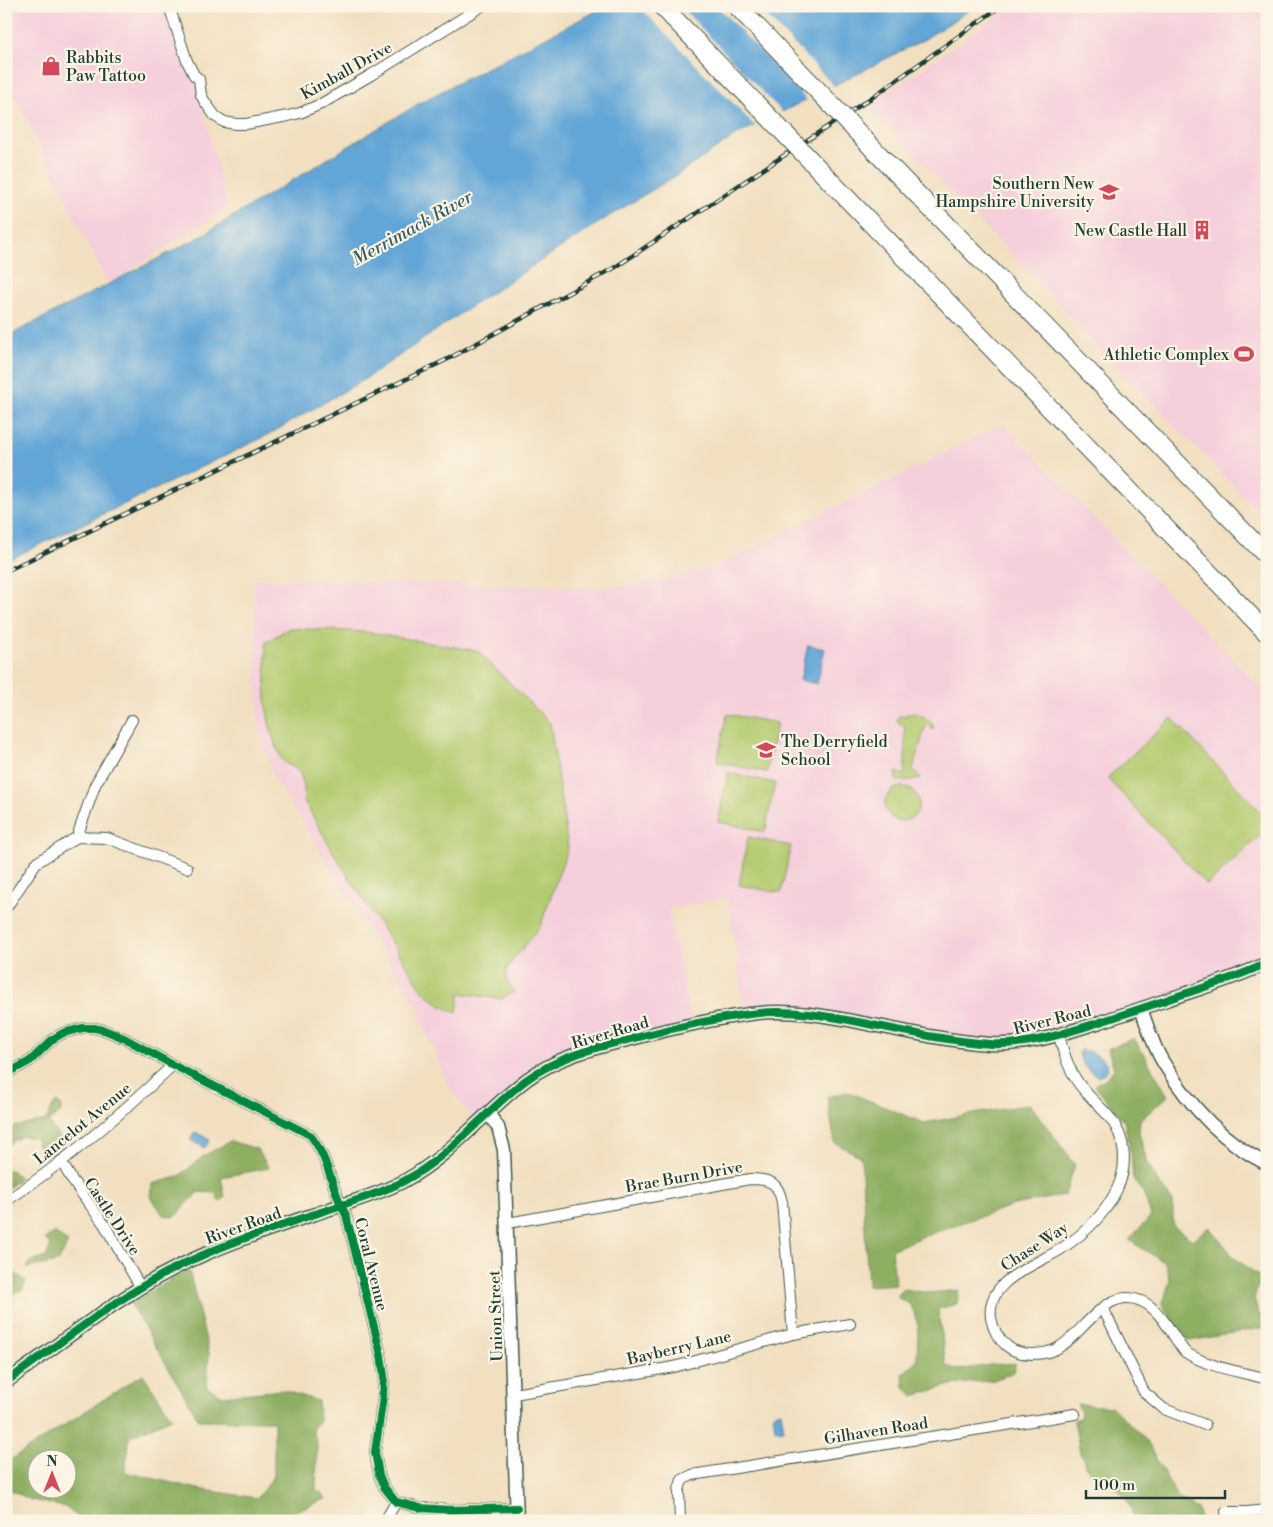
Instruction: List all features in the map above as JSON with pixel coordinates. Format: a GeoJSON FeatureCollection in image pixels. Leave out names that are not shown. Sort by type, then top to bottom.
{"type":"FeatureCollection","features":[{"type":"Feature","properties":{"kind":"highway"},"geometry":{"type":"LineString","coordinates":[[662,6],[1267,633]]}},
{"type":"Feature","properties":{"kind":"highway"},"geometry":{"type":"LineString","coordinates":[[738,6],[884,160],[1267,556]]}},
{"type":"Feature","properties":{"kind":"street","name":"Kimball Drive"},"geometry":{"type":"LineString","coordinates":[[169,6],[187,61],[194,75],[199,79],[201,95],[215,116],[224,122],[236,124],[246,124],[288,116],[321,104],[482,6]]}},
{"type":"Feature","properties":{"kind":"street"},"geometry":{"type":"LineString","coordinates":[[77,836],[96,785],[132,720]]}},
{"type":"Feature","properties":{"kind":"street"},"geometry":{"type":"LineString","coordinates":[[6,908],[36,862],[77,836],[107,838],[187,868]]}},
{"type":"Feature","properties":{"kind":"street","name":"River Road"},"geometry":{"type":"LineString","coordinates":[[6,1382],[141,1288],[168,1272],[234,1242],[378,1193],[404,1181],[454,1147],[504,1097],[530,1077],[568,1057],[595,1048],[659,1032],[762,1012],[812,1014],[936,1037],[990,1044],[1025,1042],[1059,1035],[1142,1009],[1267,963]]}},
{"type":"Feature","properties":{"kind":"street"},"geometry":{"type":"LineString","coordinates":[[1142,1009],[1153,1042],[1187,1097],[1222,1134],[1240,1148],[1267,1164]]}},
{"type":"Feature","properties":{"kind":"street","name":"Coral Avenue"},"geometry":{"type":"LineString","coordinates":[[6,1074],[30,1061],[62,1033],[83,1028],[104,1030],[310,1135],[322,1154],[346,1215],[381,1355],[384,1376],[383,1397],[376,1441],[376,1463],[378,1475],[384,1487],[396,1502]]}},
{"type":"Feature","properties":{"kind":"street","name":"Chase Way"},"geometry":{"type":"LineString","coordinates":[[1059,1035],[1073,1074],[1116,1126],[1123,1147],[1124,1157],[1121,1178],[1112,1198],[1100,1215],[1084,1231],[1061,1249],[1001,1285],[996,1291],[991,1300],[991,1320],[995,1331],[1008,1347],[1018,1352],[1039,1354],[1059,1348],[1103,1308],[1117,1299],[1140,1300],[1150,1306],[1164,1322],[1180,1346],[1193,1356],[1213,1366],[1267,1379]]}},
{"type":"Feature","properties":{"kind":"street","name":"Lancelot Avenue"},"geometry":{"type":"LineString","coordinates":[[6,1201],[61,1161],[122,1112],[173,1065]]}},
{"type":"Feature","properties":{"kind":"street","name":"Union Street"},"geometry":{"type":"LineString","coordinates":[[488,1113],[498,1127],[504,1150],[517,1514]]}},
{"type":"Feature","properties":{"kind":"street","name":"Castle Drive"},"geometry":{"type":"LineString","coordinates":[[61,1161],[72,1180],[104,1224],[141,1288]]}},
{"type":"Feature","properties":{"kind":"street","name":"Brae Burn Drive"},"geometry":{"type":"LineString","coordinates":[[508,1223],[750,1179],[761,1179],[774,1183],[779,1191],[782,1202],[793,1334]]}},
{"type":"Feature","properties":{"kind":"street"},"geometry":{"type":"LineString","coordinates":[[1103,1308],[1144,1392],[1164,1409],[1205,1425]]}},
{"type":"Feature","properties":{"kind":"street","name":"Bayberry Lane"},"geometry":{"type":"LineString","coordinates":[[514,1394],[674,1367],[793,1334],[850,1324]]}},
{"type":"Feature","properties":{"kind":"street","name":"Gilhaven Road"},"geometry":{"type":"LineString","coordinates":[[680,1521],[679,1490],[682,1480],[692,1475],[1075,1414]]}},
{"type":"Feature","properties":{"kind":"street"},"geometry":{"type":"LineString","coordinates":[[385,1521],[396,1502],[420,1508],[517,1514]]}},
{"type":"Feature","properties":{"kind":"street"},"geometry":{"type":"LineString","coordinates":[[1226,1512],[1267,1510]]}},
{"type":"Feature","properties":{"kind":"shaded area"},"geometry":{"type":"Polygon","coordinates":[[[6,6],[165,6],[194,75],[228,208],[108,284],[6,79],[6,6]]]}},
{"type":"Feature","properties":{"kind":"shaded area","name":"Southern New Hampshire University"},"geometry":{"type":"Polygon","coordinates":[[[1011,6],[1267,6],[1267,520],[1102,352],[1037,280],[865,104],[908,79],[1011,6]]]}},
{"type":"Feature","properties":{"kind":"shaded area","name":"The Derryfield School"},"geometry":{"type":"Polygon","coordinates":[[[1003,424],[1267,695],[1267,963],[1248,972],[1007,1044],[835,1018],[745,1015],[728,898],[668,908],[692,1025],[549,1066],[477,1124],[448,1085],[414,1001],[273,776],[258,724],[254,579],[607,588],[664,580],[717,566],[1003,424]]]}},
{"type":"Feature","properties":{"kind":"green space"},"geometry":{"type":"Polygon","coordinates":[[[289,628],[366,632],[478,651],[550,723],[568,848],[540,927],[507,968],[506,980],[514,992],[501,999],[460,993],[457,1013],[438,1003],[421,988],[336,857],[304,801],[304,788],[298,771],[285,763],[280,756],[268,720],[266,642],[289,628]]]}},
{"type":"Feature","properties":{"kind":"green space"},"geometry":{"type":"Polygon","coordinates":[[[913,713],[929,720],[934,729],[928,725],[925,728],[913,769],[920,779],[898,781],[896,780],[896,772],[903,775],[905,771],[905,727],[897,720],[898,717],[913,713]]]}},
{"type":"Feature","properties":{"kind":"green space"},"geometry":{"type":"Polygon","coordinates":[[[727,714],[777,723],[767,772],[717,762],[727,714]]]}},
{"type":"Feature","properties":{"kind":"green space"},"geometry":{"type":"Polygon","coordinates":[[[1172,718],[1267,819],[1267,829],[1207,885],[1107,778],[1172,718]]]}},
{"type":"Feature","properties":{"kind":"green space"},"geometry":{"type":"Polygon","coordinates":[[[728,773],[775,783],[765,832],[718,822],[728,773]]]}},
{"type":"Feature","properties":{"kind":"green space"},"geometry":{"type":"Polygon","coordinates":[[[902,787],[914,792],[919,804],[914,816],[902,821],[890,816],[885,804],[890,792],[902,787]]]}},
{"type":"Feature","properties":{"kind":"green space"},"geometry":{"type":"Polygon","coordinates":[[[748,837],[791,846],[781,893],[739,885],[748,837]]]}},
{"type":"Feature","properties":{"kind":"green space"},"geometry":{"type":"Polygon","coordinates":[[[1134,1038],[1168,1096],[1140,1120],[1139,1133],[1147,1162],[1160,1185],[1173,1201],[1173,1226],[1192,1240],[1209,1227],[1234,1257],[1261,1278],[1254,1298],[1259,1315],[1267,1315],[1267,1327],[1189,1341],[1162,1306],[1170,1280],[1165,1263],[1129,1240],[1151,1216],[1143,1192],[1133,1179],[1131,1153],[1124,1121],[1094,1085],[1105,1079],[1114,1069],[1108,1049],[1134,1038]]]}},
{"type":"Feature","properties":{"kind":"green space"},"geometry":{"type":"Polygon","coordinates":[[[848,1092],[924,1123],[1030,1104],[1075,1165],[1065,1195],[1014,1205],[931,1233],[891,1250],[896,1284],[868,1286],[861,1157],[835,1143],[827,1097],[848,1092]]]}},
{"type":"Feature","properties":{"kind":"green space"},"geometry":{"type":"Polygon","coordinates":[[[56,1102],[62,1106],[60,1113],[48,1122],[61,1138],[62,1149],[43,1158],[35,1138],[22,1136],[11,1142],[6,1149],[6,1129],[46,1120],[56,1102]]]}},
{"type":"Feature","properties":{"kind":"green space"},"geometry":{"type":"Polygon","coordinates":[[[230,1141],[257,1149],[269,1168],[221,1177],[225,1197],[220,1202],[215,1193],[198,1192],[175,1217],[163,1215],[151,1197],[152,1184],[178,1177],[204,1156],[230,1141]]]}},
{"type":"Feature","properties":{"kind":"green space"},"geometry":{"type":"Polygon","coordinates":[[[6,1169],[13,1171],[20,1178],[6,1190],[6,1169]]]}},
{"type":"Feature","properties":{"kind":"green space"},"geometry":{"type":"Polygon","coordinates":[[[54,1232],[68,1243],[58,1262],[27,1268],[29,1262],[46,1257],[51,1245],[45,1239],[54,1232]]]}},
{"type":"Feature","properties":{"kind":"green space"},"geometry":{"type":"Polygon","coordinates":[[[8,1269],[26,1281],[23,1290],[15,1292],[6,1310],[6,1270],[8,1269]]]}},
{"type":"Feature","properties":{"kind":"green space"},"geometry":{"type":"Polygon","coordinates":[[[189,1270],[209,1353],[207,1387],[223,1396],[282,1390],[318,1401],[319,1420],[312,1430],[317,1443],[316,1490],[323,1494],[326,1499],[282,1516],[281,1521],[83,1521],[65,1507],[31,1500],[78,1500],[78,1450],[28,1450],[28,1499],[6,1488],[6,1463],[143,1374],[172,1418],[130,1436],[125,1472],[198,1489],[257,1498],[274,1476],[274,1421],[199,1420],[130,1303],[189,1270]]]}},
{"type":"Feature","properties":{"kind":"green space"},"geometry":{"type":"Polygon","coordinates":[[[903,1289],[930,1293],[959,1290],[957,1304],[938,1309],[946,1366],[959,1370],[1015,1363],[1014,1372],[994,1380],[951,1385],[913,1396],[904,1387],[903,1373],[917,1361],[918,1325],[911,1305],[897,1297],[903,1289]]]}},
{"type":"Feature","properties":{"kind":"green space"},"geometry":{"type":"Polygon","coordinates":[[[1077,1404],[1112,1407],[1146,1440],[1177,1497],[1197,1509],[1201,1521],[1135,1521],[1128,1503],[1120,1491],[1091,1475],[1080,1453],[1074,1420],[1080,1418],[1081,1412],[1077,1404]]]}},
{"type":"Feature","properties":{"kind":"water","name":"Merrimack River"},"geometry":{"type":"Polygon","coordinates":[[[606,6],[976,6],[925,39],[735,136],[470,307],[367,378],[266,436],[6,561],[6,337],[196,239],[423,101],[606,6]]]}},
{"type":"Feature","properties":{"kind":"water"},"geometry":{"type":"Polygon","coordinates":[[[808,645],[825,649],[817,684],[800,680],[808,645]]]}},
{"type":"Feature","properties":{"kind":"water"},"geometry":{"type":"Polygon","coordinates":[[[1080,1050],[1092,1053],[1104,1060],[1108,1069],[1105,1073],[1098,1076],[1088,1070],[1081,1061],[1080,1050]]]}},
{"type":"Feature","properties":{"kind":"water"},"geometry":{"type":"Polygon","coordinates":[[[195,1132],[210,1140],[205,1148],[190,1140],[195,1132]]]}},
{"type":"Feature","properties":{"kind":"water"},"geometry":{"type":"Polygon","coordinates":[[[781,1411],[784,1429],[775,1430],[773,1413],[781,1411]]]}},
{"type":"Feature","properties":{"kind":"pier"},"geometry":{"type":"Polygon","coordinates":[[[639,6],[680,6],[784,114],[757,128],[639,6]]]}},
{"type":"Feature","properties":{"kind":"pier"},"geometry":{"type":"Polygon","coordinates":[[[717,6],[757,6],[835,87],[808,101],[717,6]]]}},
{"type":"Feature","properties":{"kind":"railway"},"geometry":{"type":"LineString","coordinates":[[6,571],[448,359],[614,268],[874,96],[1001,6]]}},
{"type":"Feature","properties":{"kind":"cycle path"},"geometry":{"type":"LineString","coordinates":[[6,1382],[102,1313],[151,1281],[177,1267],[234,1242],[376,1194],[404,1181],[421,1171],[453,1146],[526,1080],[551,1065],[579,1053],[692,1024],[766,1012],[828,1016],[960,1041],[990,1044],[1017,1043],[1044,1038],[1097,1023],[1219,982],[1267,963]]}},
{"type":"Feature","properties":{"kind":"cycle path"},"geometry":{"type":"LineString","coordinates":[[6,1074],[30,1061],[53,1039],[63,1033],[83,1028],[104,1030],[124,1038],[310,1135],[322,1154],[346,1215],[381,1355],[384,1376],[383,1397],[375,1452],[379,1475],[384,1487],[396,1502],[420,1508],[451,1510],[517,1508]]}},
{"type":"Feature","properties":{"kind":"place","name":"Rabbits Paw Tattoo"},"geometry":{"type":"Point","coordinates":[51,66]}},
{"type":"Feature","properties":{"kind":"place","name":"Southern New Hampshire University"},"geometry":{"type":"Point","coordinates":[1109,192]}},
{"type":"Feature","properties":{"kind":"place","name":"New Castle Hall"},"geometry":{"type":"Point","coordinates":[1202,230]}},
{"type":"Feature","properties":{"kind":"place","name":"Athletic Complex"},"geometry":{"type":"Point","coordinates":[1244,354]}},
{"type":"Feature","properties":{"kind":"place","name":"The Derryfield School"},"geometry":{"type":"Point","coordinates":[766,750]}}]}
